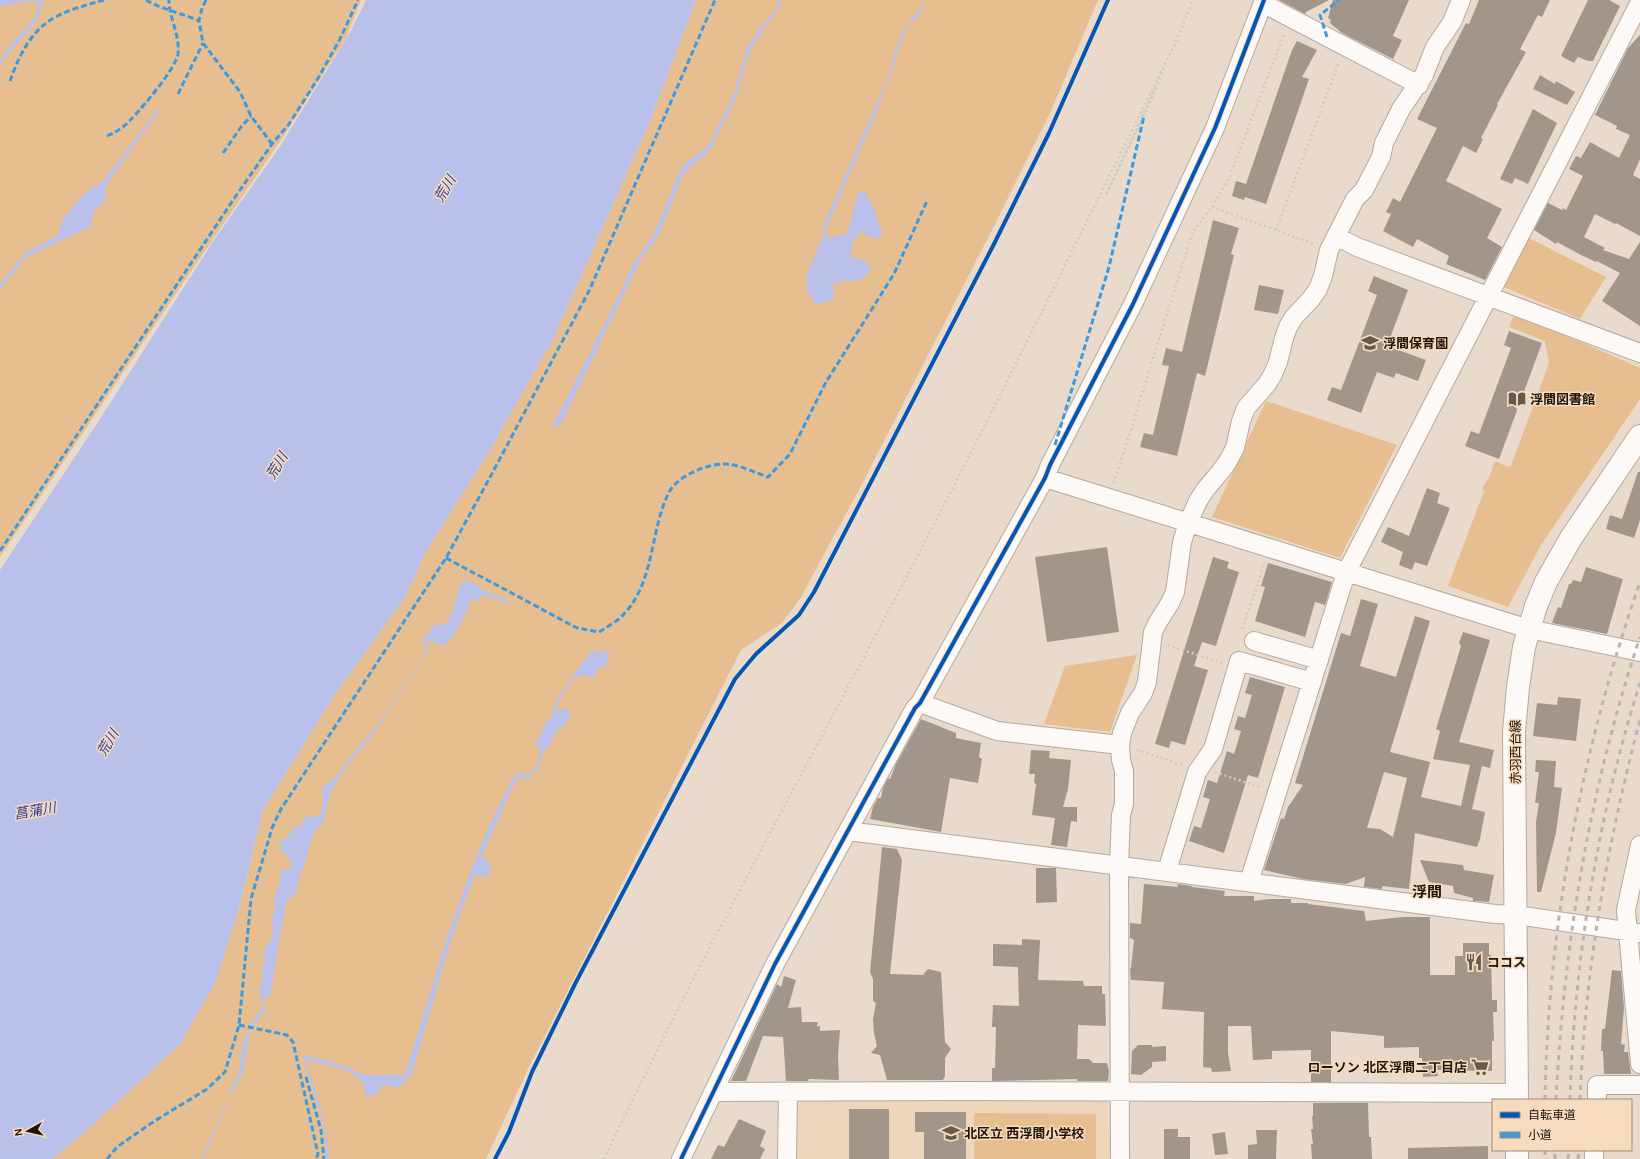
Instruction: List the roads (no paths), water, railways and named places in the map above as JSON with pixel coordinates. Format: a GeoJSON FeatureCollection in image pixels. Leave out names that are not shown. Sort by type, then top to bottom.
{"type":"FeatureCollection","features":[{"type":"Feature","properties":{"kind":"main road","name":"赤羽西台線"},"geometry":{"type":"LineString","coordinates":[[1517,1097],[1514,732],[1518,687],[1529,629],[1546,582],[1557,560],[1640,436]]}},
{"type":"Feature","properties":{"kind":"street"},"geometry":{"type":"LineString","coordinates":[[1120,1159],[1119,865],[1121,815],[1124,804],[1124,771],[1121,760],[1120,745],[1125,724],[1143,693],[1147,682],[1153,632],[1175,592],[1180,554],[1188,523],[1205,490],[1221,472],[1235,448],[1241,421],[1246,408],[1267,384],[1273,374],[1288,327],[1294,317],[1318,289],[1333,243],[1355,199],[1364,190],[1378,163],[1384,143],[1401,109],[1419,85],[1429,66],[1435,47],[1452,22],[1461,0]]}},
{"type":"Feature","properties":{"kind":"street"},"geometry":{"type":"LineString","coordinates":[[681,1159],[775,964],[915,708],[920,703],[1045,478],[1050,465],[1133,304],[1215,128],[1264,2],[1290,18],[1419,85]]}},
{"type":"Feature","properties":{"kind":"street"},"geometry":{"type":"LineString","coordinates":[[1249,882],[1346,573],[1640,2]]}},
{"type":"Feature","properties":{"kind":"street"},"geometry":{"type":"LineString","coordinates":[[1333,243],[1357,247],[1640,353]]}},
{"type":"Feature","properties":{"kind":"street"},"geometry":{"type":"LineString","coordinates":[[1045,478],[1529,629],[1640,652]]}},
{"type":"Feature","properties":{"kind":"street"},"geometry":{"type":"LineString","coordinates":[[1247,639],[1319,660]]}},
{"type":"Feature","properties":{"kind":"street"},"geometry":{"type":"LineString","coordinates":[[1167,871],[1197,772],[1213,749],[1239,661],[1312,682]]}},
{"type":"Feature","properties":{"kind":"street"},"geometry":{"type":"LineString","coordinates":[[920,703],[997,731],[1120,745]]}},
{"type":"Feature","properties":{"kind":"street"},"geometry":{"type":"LineString","coordinates":[[848,831],[1495,914],[1516,915],[1634,932]]}},
{"type":"Feature","properties":{"kind":"street"},"geometry":{"type":"LineString","coordinates":[[1640,845],[1626,910],[1634,932],[1640,1064]]}},
{"type":"Feature","properties":{"kind":"street"},"geometry":{"type":"LineString","coordinates":[[1596,1099],[1597,1085],[1640,1085]]}},
{"type":"Feature","properties":{"kind":"street"},"geometry":{"type":"LineString","coordinates":[[713,1092],[966,1091],[1517,1097]]}},
{"type":"Feature","properties":{"kind":"street"},"geometry":{"type":"LineString","coordinates":[[787,1159],[788,1092]]}},
{"type":"Feature","properties":{"kind":"water"},"geometry":{"type":"Polygon","coordinates":[[[0,0],[43,0],[41,11],[36,21],[8,54],[0,66],[6,52],[32,21],[39,4],[37,2],[27,2],[0,7],[0,0]]]}},
{"type":"Feature","properties":{"kind":"water"},"geometry":{"type":"Polygon","coordinates":[[[366,0],[696,0],[650,121],[554,337],[490,450],[425,553],[405,597],[333,697],[263,810],[238,912],[215,983],[180,1044],[87,1130],[52,1159],[0,1159],[0,570],[100,419],[214,240],[279,148],[351,31],[366,0]]]}},
{"type":"Feature","properties":{"kind":"water"},"geometry":{"type":"Polygon","coordinates":[[[777,0],[781,0],[780,8],[763,29],[748,54],[737,96],[711,148],[690,167],[681,179],[659,235],[642,257],[561,424],[551,429],[622,289],[632,265],[654,234],[678,175],[686,162],[704,150],[711,141],[735,92],[746,50],[759,29],[778,7],[777,0]]]}},
{"type":"Feature","properties":{"kind":"water"},"geometry":{"type":"Polygon","coordinates":[[[926,0],[918,17],[911,22],[899,47],[894,68],[878,108],[826,229],[826,234],[829,238],[847,233],[857,194],[865,191],[875,212],[882,234],[877,240],[861,231],[852,244],[850,257],[866,261],[871,270],[858,280],[851,281],[843,279],[842,284],[838,282],[833,283],[834,298],[824,303],[816,304],[810,296],[806,282],[807,275],[819,243],[822,242],[825,222],[892,68],[893,58],[899,40],[909,24],[926,0]]]}},
{"type":"Feature","properties":{"kind":"water"},"geometry":{"type":"Polygon","coordinates":[[[159,107],[159,111],[106,185],[105,201],[94,211],[90,227],[26,257],[0,289],[0,284],[25,253],[58,235],[64,217],[84,194],[105,179],[159,107]]]}},
{"type":"Feature","properties":{"kind":"water"},"geometry":{"type":"Polygon","coordinates":[[[464,581],[473,582],[484,591],[511,601],[507,603],[482,595],[480,601],[472,599],[459,627],[447,644],[438,645],[432,641],[429,643],[426,639],[424,642],[428,647],[427,651],[419,666],[380,724],[336,782],[326,807],[324,822],[316,830],[311,840],[296,893],[286,901],[270,997],[265,995],[265,1011],[250,1031],[243,1072],[234,1090],[229,1095],[240,1069],[242,1047],[251,1025],[263,1007],[259,990],[262,980],[262,967],[265,961],[264,950],[271,940],[273,927],[271,917],[275,911],[275,893],[278,889],[281,870],[288,869],[292,864],[286,854],[280,851],[282,847],[278,844],[280,841],[283,841],[296,826],[301,827],[304,817],[320,816],[323,802],[323,791],[320,789],[336,777],[382,719],[421,662],[426,647],[421,642],[428,633],[432,632],[430,626],[436,626],[439,623],[445,624],[449,621],[450,617],[446,615],[452,615],[453,613],[452,610],[459,591],[459,585],[464,581]]]}},
{"type":"Feature","properties":{"kind":"water"},"geometry":{"type":"Polygon","coordinates":[[[612,650],[608,654],[609,662],[606,663],[604,667],[597,669],[593,678],[586,675],[575,677],[555,712],[564,708],[569,711],[570,718],[565,722],[566,725],[558,729],[555,733],[550,745],[543,752],[537,770],[531,775],[530,779],[519,777],[511,790],[481,858],[488,859],[491,871],[488,876],[475,875],[463,905],[452,937],[411,1076],[396,1089],[391,1085],[380,1087],[379,1093],[366,1097],[362,1084],[354,1075],[337,1068],[306,1060],[324,1121],[329,1159],[326,1159],[325,1137],[322,1120],[303,1056],[313,1057],[350,1068],[360,1074],[405,1075],[449,931],[488,828],[511,781],[519,773],[529,774],[535,768],[540,751],[535,743],[542,733],[545,723],[551,717],[553,708],[567,684],[584,660],[589,656],[590,651],[600,652],[612,650]]]}},
{"type":"Feature","properties":{"kind":"water"},"geometry":{"type":"Polygon","coordinates":[[[227,1099],[226,1105],[204,1159],[202,1159],[227,1099]]]}},
{"type":"Feature","properties":{"kind":"railway"},"geometry":{"type":"LineString","coordinates":[[1545,1099],[1553,968],[1561,903],[1572,838],[1585,773],[1601,709],[1619,645],[1640,582]]}},
{"type":"Feature","properties":{"kind":"railway"},"geometry":{"type":"LineString","coordinates":[[1556,1099],[1565,982],[1582,866],[1607,750],[1622,693],[1640,637]]}},
{"type":"Feature","properties":{"kind":"railway"},"geometry":{"type":"LineString","coordinates":[[1570,1099],[1572,1048],[1577,995],[1591,889],[1600,836],[1612,784],[1640,683]]}},
{"type":"Feature","properties":{"kind":"railway"},"geometry":{"type":"LineString","coordinates":[[1580,1099],[1592,956],[1617,814],[1640,720]]}},
{"type":"Feature","properties":{"kind":"railway"},"geometry":{"type":"LineString","coordinates":[[1545,1151],[1545,1159]]}},
{"type":"Feature","properties":{"kind":"railway"},"geometry":{"type":"LineString","coordinates":[[1555,1151],[1555,1159]]}},
{"type":"Feature","properties":{"kind":"railway"},"geometry":{"type":"LineString","coordinates":[[1568,1159],[1569,1151]]}},
{"type":"Feature","properties":{"kind":"railway"},"geometry":{"type":"LineString","coordinates":[[1578,1159],[1579,1151]]}},
{"type":"Feature","properties":{"kind":"place","name":"浮間保育園"},"geometry":{"type":"Point","coordinates":[1370,343]}},
{"type":"Feature","properties":{"kind":"place","name":"浮間図書館"},"geometry":{"type":"Point","coordinates":[1517,399]}},
{"type":"Feature","properties":{"kind":"place","name":"ココス"},"geometry":{"type":"Point","coordinates":[1474,962]}},
{"type":"Feature","properties":{"kind":"place","name":"ローソン 北区浮間二丁目店"},"geometry":{"type":"Point","coordinates":[1480,1067]}},
{"type":"Feature","properties":{"kind":"place","name":"北区立 西浮間小学校"},"geometry":{"type":"Point","coordinates":[951,1133]}},
{"type":"Feature","properties":{"kind":"district","name":"浮間"},"geometry":{"type":"Point","coordinates":[1427,892]}},
{"type":"Feature","properties":{"kind":"water label","name":"荒川"},"geometry":{"type":"Point","coordinates":[445,189]}},
{"type":"Feature","properties":{"kind":"water label","name":"荒川"},"geometry":{"type":"Point","coordinates":[277,466]}},
{"type":"Feature","properties":{"kind":"water label","name":"荒川"},"geometry":{"type":"Point","coordinates":[108,743]}},
{"type":"Feature","properties":{"kind":"water label","name":"菖蒲川"},"geometry":{"type":"Point","coordinates":[35,811]}}]}
